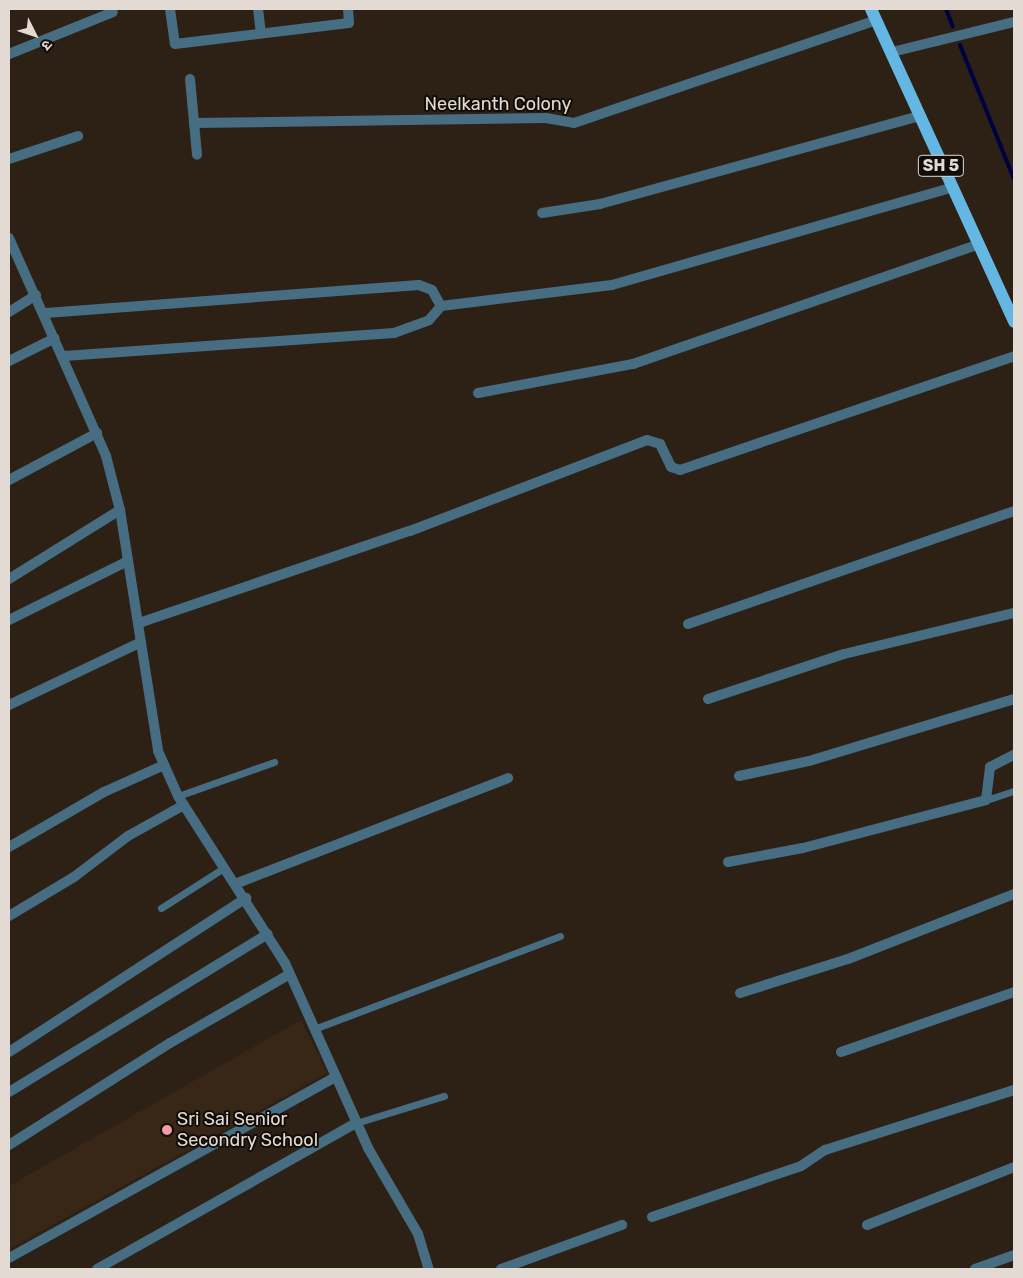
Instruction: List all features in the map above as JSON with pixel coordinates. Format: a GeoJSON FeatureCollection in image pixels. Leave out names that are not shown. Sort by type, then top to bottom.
{"type":"FeatureCollection","features":[{"type":"Feature","properties":{"kind":"main road","name":"SH 5"},"geometry":{"type":"LineString","coordinates":[[874,14],[951,188],[1014,322]]}},
{"type":"Feature","properties":{"kind":"street"},"geometry":{"type":"LineString","coordinates":[[170,9],[175,44],[349,23],[348,9]]}},
{"type":"Feature","properties":{"kind":"street"},"geometry":{"type":"LineString","coordinates":[[258,9],[260,34]]}},
{"type":"Feature","properties":{"kind":"street"},"geometry":{"type":"LineString","coordinates":[[9,54],[113,12]]}},
{"type":"Feature","properties":{"kind":"street","name":"Neelkanth Colony"},"geometry":{"type":"LineString","coordinates":[[194,122],[546,118],[574,123],[874,14]]}},
{"type":"Feature","properties":{"kind":"street"},"geometry":{"type":"LineString","coordinates":[[892,52],[1014,22]]}},
{"type":"Feature","properties":{"kind":"street"},"geometry":{"type":"LineString","coordinates":[[190,79],[197,155]]}},
{"type":"Feature","properties":{"kind":"street"},"geometry":{"type":"LineString","coordinates":[[542,213],[600,204],[919,116]]}},
{"type":"Feature","properties":{"kind":"street"},"geometry":{"type":"LineString","coordinates":[[9,159],[78,136]]}},
{"type":"Feature","properties":{"kind":"street"},"geometry":{"type":"LineString","coordinates":[[64,356],[394,333],[429,320],[441,306],[612,285],[951,188]]}},
{"type":"Feature","properties":{"kind":"street"},"geometry":{"type":"LineString","coordinates":[[10,243],[46,313],[97,433],[120,510],[139,623],[154,732],[164,765],[178,796],[222,869],[246,898],[290,974],[356,1123],[418,1234],[430,1269]]}},
{"type":"Feature","properties":{"kind":"street"},"geometry":{"type":"LineString","coordinates":[[478,393],[633,364],[978,244]]}},
{"type":"Feature","properties":{"kind":"street"},"geometry":{"type":"LineString","coordinates":[[46,313],[419,285],[432,290],[441,306]]}},
{"type":"Feature","properties":{"kind":"street"},"geometry":{"type":"LineString","coordinates":[[9,312],[36,295]]}},
{"type":"Feature","properties":{"kind":"street"},"geometry":{"type":"LineString","coordinates":[[9,361],[55,338]]}},
{"type":"Feature","properties":{"kind":"street"},"geometry":{"type":"LineString","coordinates":[[139,623],[410,531],[647,440],[660,444],[671,467],[680,470],[1014,356]]}},
{"type":"Feature","properties":{"kind":"street"},"geometry":{"type":"LineString","coordinates":[[9,480],[97,433]]}},
{"type":"Feature","properties":{"kind":"street"},"geometry":{"type":"LineString","coordinates":[[9,580],[120,510]]}},
{"type":"Feature","properties":{"kind":"street"},"geometry":{"type":"LineString","coordinates":[[688,624],[1014,511]]}},
{"type":"Feature","properties":{"kind":"street"},"geometry":{"type":"LineString","coordinates":[[9,620],[128,561]]}},
{"type":"Feature","properties":{"kind":"street"},"geometry":{"type":"LineString","coordinates":[[708,698],[844,654],[1014,613]]}},
{"type":"Feature","properties":{"kind":"street"},"geometry":{"type":"LineString","coordinates":[[9,705],[141,642]]}},
{"type":"Feature","properties":{"kind":"street"},"geometry":{"type":"LineString","coordinates":[[739,776],[809,762],[1014,699]]}},
{"type":"Feature","properties":{"kind":"street"},"geometry":{"type":"LineString","coordinates":[[728,862],[803,848],[986,800],[990,767],[1014,755]]}},
{"type":"Feature","properties":{"kind":"street"},"geometry":{"type":"LineString","coordinates":[[9,847],[104,792],[164,765]]}},
{"type":"Feature","properties":{"kind":"street"},"geometry":{"type":"LineString","coordinates":[[235,884],[508,778]]}},
{"type":"Feature","properties":{"kind":"street"},"geometry":{"type":"LineString","coordinates":[[9,916],[74,878],[128,836],[184,805]]}},
{"type":"Feature","properties":{"kind":"street"},"geometry":{"type":"LineString","coordinates":[[740,993],[848,958],[1014,894]]}},
{"type":"Feature","properties":{"kind":"street"},"geometry":{"type":"LineString","coordinates":[[9,1052],[246,898]]}},
{"type":"Feature","properties":{"kind":"street"},"geometry":{"type":"LineString","coordinates":[[9,1092],[268,934]]}},
{"type":"Feature","properties":{"kind":"street"},"geometry":{"type":"LineString","coordinates":[[9,1144],[170,1043],[290,974]]}},
{"type":"Feature","properties":{"kind":"street"},"geometry":{"type":"LineString","coordinates":[[841,1052],[1014,992]]}},
{"type":"Feature","properties":{"kind":"street"},"geometry":{"type":"LineString","coordinates":[[9,1258],[335,1077]]}},
{"type":"Feature","properties":{"kind":"street"},"geometry":{"type":"LineString","coordinates":[[652,1217],[801,1166],[825,1150],[1014,1090]]}},
{"type":"Feature","properties":{"kind":"street"},"geometry":{"type":"LineString","coordinates":[[97,1269],[356,1123]]}},
{"type":"Feature","properties":{"kind":"street"},"geometry":{"type":"LineString","coordinates":[[867,1225],[1014,1167]]}},
{"type":"Feature","properties":{"kind":"street"},"geometry":{"type":"LineString","coordinates":[[501,1269],[622,1224]]}},
{"type":"Feature","properties":{"kind":"street"},"geometry":{"type":"LineString","coordinates":[[975,1269],[1014,1255]]}},
{"type":"Feature","properties":{"kind":"lane"},"geometry":{"type":"LineString","coordinates":[[178,796],[274,762]]}},
{"type":"Feature","properties":{"kind":"lane"},"geometry":{"type":"LineString","coordinates":[[986,800],[1014,791]]}},
{"type":"Feature","properties":{"kind":"lane"},"geometry":{"type":"LineString","coordinates":[[161,908],[222,869]]}},
{"type":"Feature","properties":{"kind":"lane"},"geometry":{"type":"LineString","coordinates":[[314,1029],[560,936]]}},
{"type":"Feature","properties":{"kind":"lane"},"geometry":{"type":"LineString","coordinates":[[356,1123],[444,1096]]}},
{"type":"Feature","properties":{"kind":"shaded area","name":"Sri Sai Senior Secondry School"},"geometry":{"type":"Polygon","coordinates":[[[301,1020],[327,1073],[9,1249],[9,1186],[301,1020]]]}},
{"type":"Feature","properties":{"kind":"waterway"},"geometry":{"type":"LineString","coordinates":[[946,9],[953,27]]}},
{"type":"Feature","properties":{"kind":"waterway"},"geometry":{"type":"LineString","coordinates":[[960,45],[1014,179]]}},
{"type":"Feature","properties":{"kind":"place","name":"Sri Sai Senior Secondry School"},"geometry":{"type":"Point","coordinates":[167,1130]}}]}
